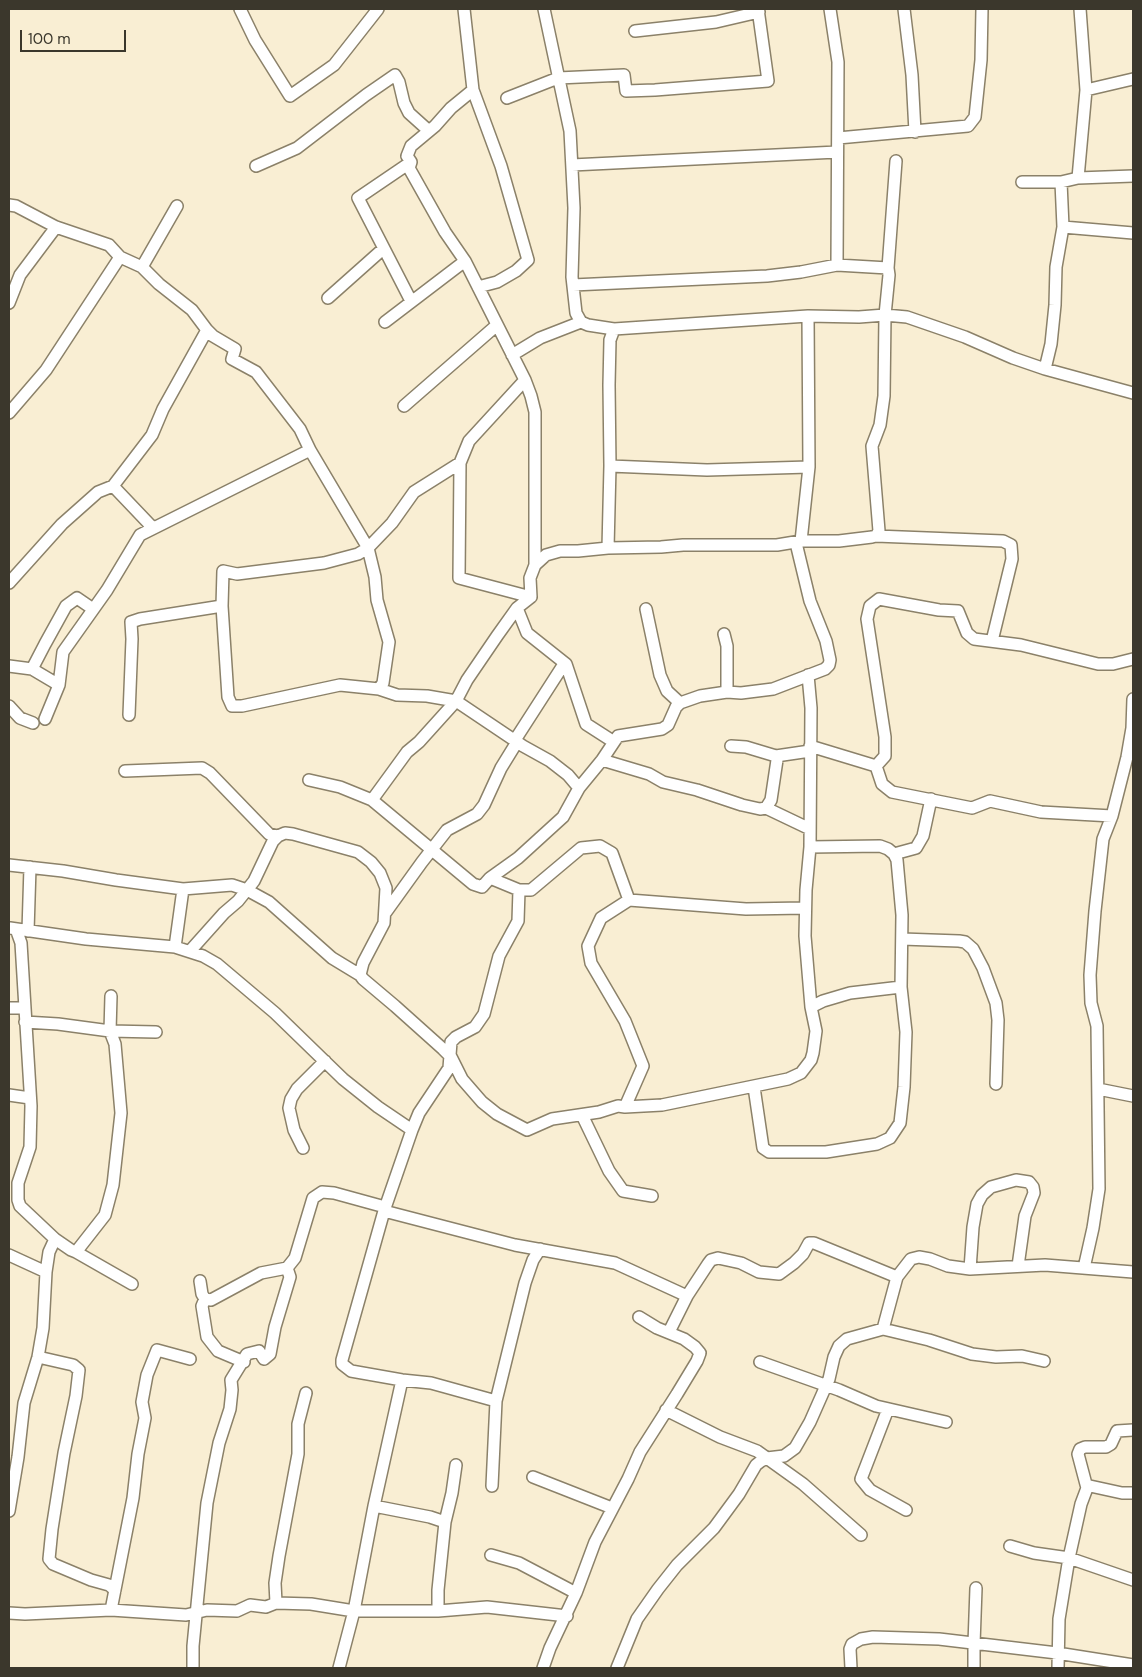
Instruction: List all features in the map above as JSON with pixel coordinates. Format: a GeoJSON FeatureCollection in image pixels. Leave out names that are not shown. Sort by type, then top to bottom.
{"type":"FeatureCollection","features":[{"type":"Feature","properties":{"kind":"street"},"geometry":{"type":"LineString","coordinates":[[240,9],[255,40],[290,96],[334,65],[378,9]]}},
{"type":"Feature","properties":{"kind":"street"},"geometry":{"type":"LineString","coordinates":[[464,9],[473,90],[501,166],[528,260],[516,271],[497,282],[478,287]]}},
{"type":"Feature","properties":{"kind":"street"},"geometry":{"type":"LineString","coordinates":[[544,9],[570,130],[574,208],[573,285],[576,313],[581,322],[614,330],[808,316],[884,314],[907,317],[942,328],[1013,358],[1133,394]]}},
{"type":"Feature","properties":{"kind":"street"},"geometry":{"type":"LineString","coordinates":[[830,9],[838,62],[837,265]]}},
{"type":"Feature","properties":{"kind":"street"},"geometry":{"type":"LineString","coordinates":[[904,9],[912,75],[915,132]]}},
{"type":"Feature","properties":{"kind":"street"},"geometry":{"type":"LineString","coordinates":[[838,138],[968,126],[975,117],[981,60],[982,9]]}},
{"type":"Feature","properties":{"kind":"street"},"geometry":{"type":"LineString","coordinates":[[1078,178],[1086,90],[1080,9]]}},
{"type":"Feature","properties":{"kind":"street"},"geometry":{"type":"LineString","coordinates":[[507,98],[558,78],[624,75],[626,91],[768,81],[759,11],[716,22],[635,31]]}},
{"type":"Feature","properties":{"kind":"street"},"geometry":{"type":"LineString","coordinates":[[256,166],[297,148],[395,75],[409,113],[429,131]]}},
{"type":"Feature","properties":{"kind":"street"},"geometry":{"type":"LineString","coordinates":[[1086,90],[1133,79]]}},
{"type":"Feature","properties":{"kind":"street"},"geometry":{"type":"LineString","coordinates":[[473,90],[412,146],[407,156],[411,162],[410,168],[445,232],[465,261],[525,380],[535,412],[535,565],[530,578],[531,597]]}},
{"type":"Feature","properties":{"kind":"street"},"geometry":{"type":"LineString","coordinates":[[572,166],[838,152]]}},
{"type":"Feature","properties":{"kind":"street"},"geometry":{"type":"LineString","coordinates":[[876,536],[879,527],[872,446],[880,425],[884,396],[884,314],[889,275],[896,161]]}},
{"type":"Feature","properties":{"kind":"street"},"geometry":{"type":"LineString","coordinates":[[411,162],[358,198],[411,301]]}},
{"type":"Feature","properties":{"kind":"street"},"geometry":{"type":"LineString","coordinates":[[1022,182],[1061,182],[1078,178],[1133,176]]}},
{"type":"Feature","properties":{"kind":"street"},"geometry":{"type":"LineString","coordinates":[[1045,369],[1051,344],[1056,268],[1063,227],[1061,182]]}},
{"type":"Feature","properties":{"kind":"street"},"geometry":{"type":"LineString","coordinates":[[9,205],[16,206],[56,227],[108,244],[120,257],[142,267],[159,284],[192,310],[207,330],[235,349],[232,359],[256,372],[300,429],[310,450],[368,548],[375,577],[377,600],[388,642],[383,683],[379,688]]}},
{"type":"Feature","properties":{"kind":"street"},"geometry":{"type":"LineString","coordinates":[[142,267],[177,206]]}},
{"type":"Feature","properties":{"kind":"street"},"geometry":{"type":"LineString","coordinates":[[9,303],[20,275],[56,227]]}},
{"type":"Feature","properties":{"kind":"street"},"geometry":{"type":"LineString","coordinates":[[1063,227],[1133,233]]}},
{"type":"Feature","properties":{"kind":"street"},"geometry":{"type":"LineString","coordinates":[[328,298],[383,249]]}},
{"type":"Feature","properties":{"kind":"street"},"geometry":{"type":"LineString","coordinates":[[9,413],[46,370],[120,257]]}},
{"type":"Feature","properties":{"kind":"street"},"geometry":{"type":"LineString","coordinates":[[385,322],[465,261]]}},
{"type":"Feature","properties":{"kind":"street"},"geometry":{"type":"LineString","coordinates":[[573,285],[767,276],[837,265],[888,268]]}},
{"type":"Feature","properties":{"kind":"street"},"geometry":{"type":"LineString","coordinates":[[309,780],[340,787],[372,800],[473,884],[482,887],[490,878],[518,858],[563,818],[579,788],[602,760],[618,736],[662,729],[668,725],[680,702],[700,696],[727,692],[764,691],[824,669],[830,660],[826,641],[810,601],[799,542],[809,467],[808,316]]}},
{"type":"Feature","properties":{"kind":"street"},"geometry":{"type":"LineString","coordinates":[[512,355],[540,338],[581,322]]}},
{"type":"Feature","properties":{"kind":"street"},"geometry":{"type":"LineString","coordinates":[[404,406],[497,325]]}},
{"type":"Feature","properties":{"kind":"street"},"geometry":{"type":"LineString","coordinates":[[11,576],[62,524],[98,492],[113,486],[152,435],[163,409],[207,330]]}},
{"type":"Feature","properties":{"kind":"street"},"geometry":{"type":"LineString","coordinates":[[608,548],[610,466],[609,367],[610,340],[614,330]]}},
{"type":"Feature","properties":{"kind":"street"},"geometry":{"type":"LineString","coordinates":[[525,380],[470,440],[460,463],[460,578],[531,597]]}},
{"type":"Feature","properties":{"kind":"street"},"geometry":{"type":"LineString","coordinates":[[45,719],[59,685],[63,652],[107,590],[140,535],[310,450]]}},
{"type":"Feature","properties":{"kind":"street"},"geometry":{"type":"LineString","coordinates":[[460,463],[414,492],[392,523],[368,548],[358,554],[324,564],[236,574],[223,571],[222,606],[228,697],[232,706],[242,706],[340,685],[379,688],[397,695],[427,696],[456,701],[517,742],[550,761],[568,775],[579,788]]}},
{"type":"Feature","properties":{"kind":"street"},"geometry":{"type":"LineString","coordinates":[[610,466],[707,470],[809,467]]}},
{"type":"Feature","properties":{"kind":"street"},"geometry":{"type":"LineString","coordinates":[[113,486],[153,528]]}},
{"type":"Feature","properties":{"kind":"street"},"geometry":{"type":"LineString","coordinates":[[535,565],[546,555],[560,551],[608,548],[683,545],[777,545],[799,542],[838,541],[876,536],[1003,541],[1011,545],[1012,559],[992,641]]}},
{"type":"Feature","properties":{"kind":"street"},"geometry":{"type":"LineString","coordinates":[[372,800],[407,752],[419,742],[456,701],[466,680],[517,608],[531,597]]}},
{"type":"Feature","properties":{"kind":"street"},"geometry":{"type":"LineString","coordinates":[[32,669],[66,606],[78,598],[93,609]]}},
{"type":"Feature","properties":{"kind":"street"},"geometry":{"type":"LineString","coordinates":[[876,766],[885,756],[885,738],[867,619],[870,606],[879,599],[939,610],[954,610],[960,614],[967,633],[974,639],[1021,645],[1098,664],[1113,664],[1133,659]]}},
{"type":"Feature","properties":{"kind":"street"},"geometry":{"type":"LineString","coordinates":[[129,715],[131,622],[222,606]]}},
{"type":"Feature","properties":{"kind":"street"},"geometry":{"type":"LineString","coordinates":[[517,608],[527,633],[566,664],[586,724],[614,742]]}},
{"type":"Feature","properties":{"kind":"street"},"geometry":{"type":"LineString","coordinates":[[646,609],[660,675],[667,691],[680,702]]}},
{"type":"Feature","properties":{"kind":"street"},"geometry":{"type":"LineString","coordinates":[[724,634],[727,646],[727,692]]}},
{"type":"Feature","properties":{"kind":"street"},"geometry":{"type":"LineString","coordinates":[[386,912],[447,830],[477,814],[484,805],[498,775],[517,742],[515,740],[562,667],[566,664]]}},
{"type":"Feature","properties":{"kind":"street"},"geometry":{"type":"LineString","coordinates":[[9,666],[32,669],[59,685]]}},
{"type":"Feature","properties":{"kind":"street"},"geometry":{"type":"LineString","coordinates":[[9,865],[183,889],[232,885],[247,890],[269,902],[332,958],[360,975],[450,1057],[462,1078],[482,1102],[497,1114],[527,1130],[552,1119],[599,1112],[618,1106],[662,1105],[788,1079],[801,1073],[806,1068],[813,1054],[816,1031],[811,1007],[805,936],[810,847],[811,708],[808,675]]}},
{"type":"Feature","properties":{"kind":"street"},"geometry":{"type":"LineString","coordinates":[[1084,1268],[1099,1189],[1097,1026],[1091,1003],[1092,943],[1104,839],[1127,758],[1132,728],[1133,699]]}},
{"type":"Feature","properties":{"kind":"street"},"geometry":{"type":"LineString","coordinates":[[9,706],[20,718],[33,723]]}},
{"type":"Feature","properties":{"kind":"street"},"geometry":{"type":"LineString","coordinates":[[731,746],[776,756],[810,748],[876,766]]}},
{"type":"Feature","properties":{"kind":"street"},"geometry":{"type":"LineString","coordinates":[[766,808],[771,800],[778,760],[776,756]]}},
{"type":"Feature","properties":{"kind":"street"},"geometry":{"type":"LineString","coordinates":[[602,760],[649,774],[663,782],[697,790],[742,805],[760,809],[766,808],[810,829]]}},
{"type":"Feature","properties":{"kind":"street"},"geometry":{"type":"LineString","coordinates":[[876,766],[882,784],[888,790],[931,800],[972,808],[990,801],[1041,812],[1112,816]]}},
{"type":"Feature","properties":{"kind":"street"},"geometry":{"type":"LineString","coordinates":[[124,771],[202,768],[210,773],[269,834],[278,836]]}},
{"type":"Feature","properties":{"kind":"street"},"geometry":{"type":"LineString","coordinates":[[894,854],[916,848],[923,836],[931,800]]}},
{"type":"Feature","properties":{"kind":"street"},"geometry":{"type":"LineString","coordinates":[[190,951],[254,881],[273,841],[285,833],[293,834],[358,852],[371,862],[380,873],[386,888],[384,923],[363,963],[360,975]]}},
{"type":"Feature","properties":{"kind":"street"},"geometry":{"type":"LineString","coordinates":[[490,878],[520,890],[531,890],[581,848],[600,846],[612,853],[629,900]]}},
{"type":"Feature","properties":{"kind":"street"},"geometry":{"type":"LineString","coordinates":[[754,1087],[763,1148],[766,1151],[826,1152],[877,1144],[890,1138],[900,1123],[904,1087],[906,1032],[901,987],[902,939],[897,860],[888,849],[880,846],[810,847]]}},
{"type":"Feature","properties":{"kind":"street"},"geometry":{"type":"LineString","coordinates":[[28,931],[30,867]]}},
{"type":"Feature","properties":{"kind":"street"},"geometry":{"type":"LineString","coordinates":[[175,947],[183,889]]}},
{"type":"Feature","properties":{"kind":"street"},"geometry":{"type":"LineString","coordinates":[[496,1401],[431,1383],[351,1371],[342,1364],[344,1348],[384,1209],[412,1130],[419,1113],[430,1095],[450,1068],[452,1042],[456,1037],[475,1027],[484,1014],[499,956],[518,921],[520,890]]}},
{"type":"Feature","properties":{"kind":"street"},"geometry":{"type":"LineString","coordinates":[[625,1107],[643,1066],[624,1021],[591,963],[588,946],[601,918],[629,900],[746,909],[806,908]]}},
{"type":"Feature","properties":{"kind":"street"},"geometry":{"type":"LineString","coordinates":[[12,928],[86,939],[175,947],[190,951],[217,964],[275,1013],[343,1079],[378,1107],[412,1130]]}},
{"type":"Feature","properties":{"kind":"street"},"geometry":{"type":"LineString","coordinates":[[12,928],[21,944],[24,1022],[30,1098],[30,1147],[13,1203],[20,1206],[55,1239],[71,1250],[132,1284]]}},
{"type":"Feature","properties":{"kind":"street"},"geometry":{"type":"LineString","coordinates":[[902,939],[959,941],[965,942],[973,949],[983,968],[996,1003],[998,1020],[996,1084]]}},
{"type":"Feature","properties":{"kind":"street"},"geometry":{"type":"LineString","coordinates":[[811,1007],[823,1001],[850,994],[901,987]]}},
{"type":"Feature","properties":{"kind":"street"},"geometry":{"type":"LineString","coordinates":[[76,1252],[105,1215],[114,1185],[121,1113],[115,1044],[110,1031],[111,996]]}},
{"type":"Feature","properties":{"kind":"street"},"geometry":{"type":"LineString","coordinates":[[9,1008],[24,1008]]}},
{"type":"Feature","properties":{"kind":"street"},"geometry":{"type":"LineString","coordinates":[[24,1022],[58,1024],[110,1031],[156,1032]]}},
{"type":"Feature","properties":{"kind":"street"},"geometry":{"type":"LineString","coordinates":[[303,1148],[294,1130],[288,1108],[297,1089],[325,1061]]}},
{"type":"Feature","properties":{"kind":"street"},"geometry":{"type":"LineString","coordinates":[[1098,1089],[1133,1096]]}},
{"type":"Feature","properties":{"kind":"street"},"geometry":{"type":"LineString","coordinates":[[9,1095],[30,1098]]}},
{"type":"Feature","properties":{"kind":"street"},"geometry":{"type":"LineString","coordinates":[[582,1115],[609,1171],[623,1191],[652,1196]]}},
{"type":"Feature","properties":{"kind":"street"},"geometry":{"type":"LineString","coordinates":[[970,1269],[973,1227],[982,1195],[991,1187],[1016,1180],[1029,1182],[1033,1187],[1034,1193],[1025,1216],[1018,1266]]}},
{"type":"Feature","properties":{"kind":"street"},"geometry":{"type":"LineString","coordinates":[[205,1299],[212,1300],[261,1273],[287,1268],[295,1258],[313,1198],[322,1192],[334,1193],[384,1209],[515,1245],[540,1249],[604,1265],[615,1263],[687,1296]]}},
{"type":"Feature","properties":{"kind":"street"},"geometry":{"type":"LineString","coordinates":[[9,1511],[24,1404],[38,1357],[43,1328],[49,1252],[55,1239]]}},
{"type":"Feature","properties":{"kind":"street"},"geometry":{"type":"LineString","coordinates":[[669,1332],[687,1296],[711,1260],[718,1258],[741,1263],[760,1272],[779,1274],[803,1254],[809,1243],[814,1242],[897,1277]]}},
{"type":"Feature","properties":{"kind":"street"},"geometry":{"type":"LineString","coordinates":[[492,1486],[496,1401],[525,1283],[533,1260],[540,1249]]}},
{"type":"Feature","properties":{"kind":"street"},"geometry":{"type":"LineString","coordinates":[[9,1255],[46,1272]]}},
{"type":"Feature","properties":{"kind":"street"},"geometry":{"type":"LineString","coordinates":[[883,1329],[897,1277],[911,1259],[919,1257],[948,1266],[970,1269],[1045,1265],[1133,1272]]}},
{"type":"Feature","properties":{"kind":"street"},"geometry":{"type":"LineString","coordinates":[[193,1668],[193,1646],[207,1503],[219,1444],[230,1409],[231,1380],[244,1362],[247,1354],[259,1351],[264,1359],[270,1354],[275,1327],[290,1278],[287,1268]]}},
{"type":"Feature","properties":{"kind":"street"},"geometry":{"type":"LineString","coordinates":[[200,1281],[202,1294],[205,1299]]}},
{"type":"Feature","properties":{"kind":"street"},"geometry":{"type":"LineString","coordinates":[[205,1299],[202,1306],[207,1336],[218,1351],[244,1362]]}},
{"type":"Feature","properties":{"kind":"street"},"geometry":{"type":"LineString","coordinates":[[543,1668],[550,1648],[567,1616],[595,1542],[640,1452],[697,1362],[700,1353],[684,1339],[657,1328],[639,1317]]}},
{"type":"Feature","properties":{"kind":"street"},"geometry":{"type":"LineString","coordinates":[[617,1668],[637,1618],[677,1565],[714,1528],[739,1494],[756,1465],[767,1458],[784,1456],[795,1448],[810,1422],[826,1386],[839,1346],[847,1339],[883,1329],[929,1340],[972,1354],[996,1357],[1022,1356],[1044,1361]]}},
{"type":"Feature","properties":{"kind":"street"},"geometry":{"type":"LineString","coordinates":[[111,1610],[133,1498],[138,1454],[145,1418],[142,1402],[147,1375],[157,1350],[190,1359]]}},
{"type":"Feature","properties":{"kind":"street"},"geometry":{"type":"LineString","coordinates":[[38,1357],[73,1365],[79,1370],[76,1396],[64,1452],[49,1559],[52,1564],[91,1580],[109,1585],[115,1590]]}},
{"type":"Feature","properties":{"kind":"street"},"geometry":{"type":"LineString","coordinates":[[760,1362],[876,1406],[946,1422]]}},
{"type":"Feature","properties":{"kind":"street"},"geometry":{"type":"LineString","coordinates":[[339,1668],[354,1611],[374,1506],[402,1380]]}},
{"type":"Feature","properties":{"kind":"street"},"geometry":{"type":"LineString","coordinates":[[276,1603],[279,1556],[298,1454],[298,1424],[306,1393]]}},
{"type":"Feature","properties":{"kind":"street"},"geometry":{"type":"LineString","coordinates":[[888,1409],[861,1479],[870,1490],[906,1510]]}},
{"type":"Feature","properties":{"kind":"street"},"geometry":{"type":"LineString","coordinates":[[666,1410],[720,1437],[757,1451],[802,1484],[861,1535]]}},
{"type":"Feature","properties":{"kind":"street"},"geometry":{"type":"LineString","coordinates":[[1058,1668],[1059,1620],[1069,1558],[1087,1488],[1078,1454],[1080,1450],[1086,1447],[1106,1447],[1111,1444],[1117,1432],[1133,1430]]}},
{"type":"Feature","properties":{"kind":"street"},"geometry":{"type":"LineString","coordinates":[[438,1610],[438,1590],[445,1522],[456,1465]]}},
{"type":"Feature","properties":{"kind":"street"},"geometry":{"type":"LineString","coordinates":[[533,1478],[612,1508]]}},
{"type":"Feature","properties":{"kind":"street"},"geometry":{"type":"LineString","coordinates":[[1087,1488],[1090,1486],[1122,1493],[1133,1493]]}},
{"type":"Feature","properties":{"kind":"street"},"geometry":{"type":"LineString","coordinates":[[374,1506],[430,1517],[445,1522]]}},
{"type":"Feature","properties":{"kind":"street"},"geometry":{"type":"LineString","coordinates":[[1010,1546],[1034,1553],[1069,1558],[1133,1580]]}},
{"type":"Feature","properties":{"kind":"street"},"geometry":{"type":"LineString","coordinates":[[491,1555],[519,1563],[576,1593]]}},
{"type":"Feature","properties":{"kind":"street"},"geometry":{"type":"LineString","coordinates":[[974,1668],[976,1588]]}},
{"type":"Feature","properties":{"kind":"street"},"geometry":{"type":"LineString","coordinates":[[9,1613],[111,1610],[186,1614],[207,1610],[237,1611],[250,1605],[266,1607],[276,1603],[311,1604],[354,1611],[438,1610],[487,1607],[567,1616]]}},
{"type":"Feature","properties":{"kind":"street"},"geometry":{"type":"LineString","coordinates":[[851,1668],[850,1649],[852,1644],[861,1639],[873,1637],[927,1638],[1057,1653],[1133,1665]]}}]}
